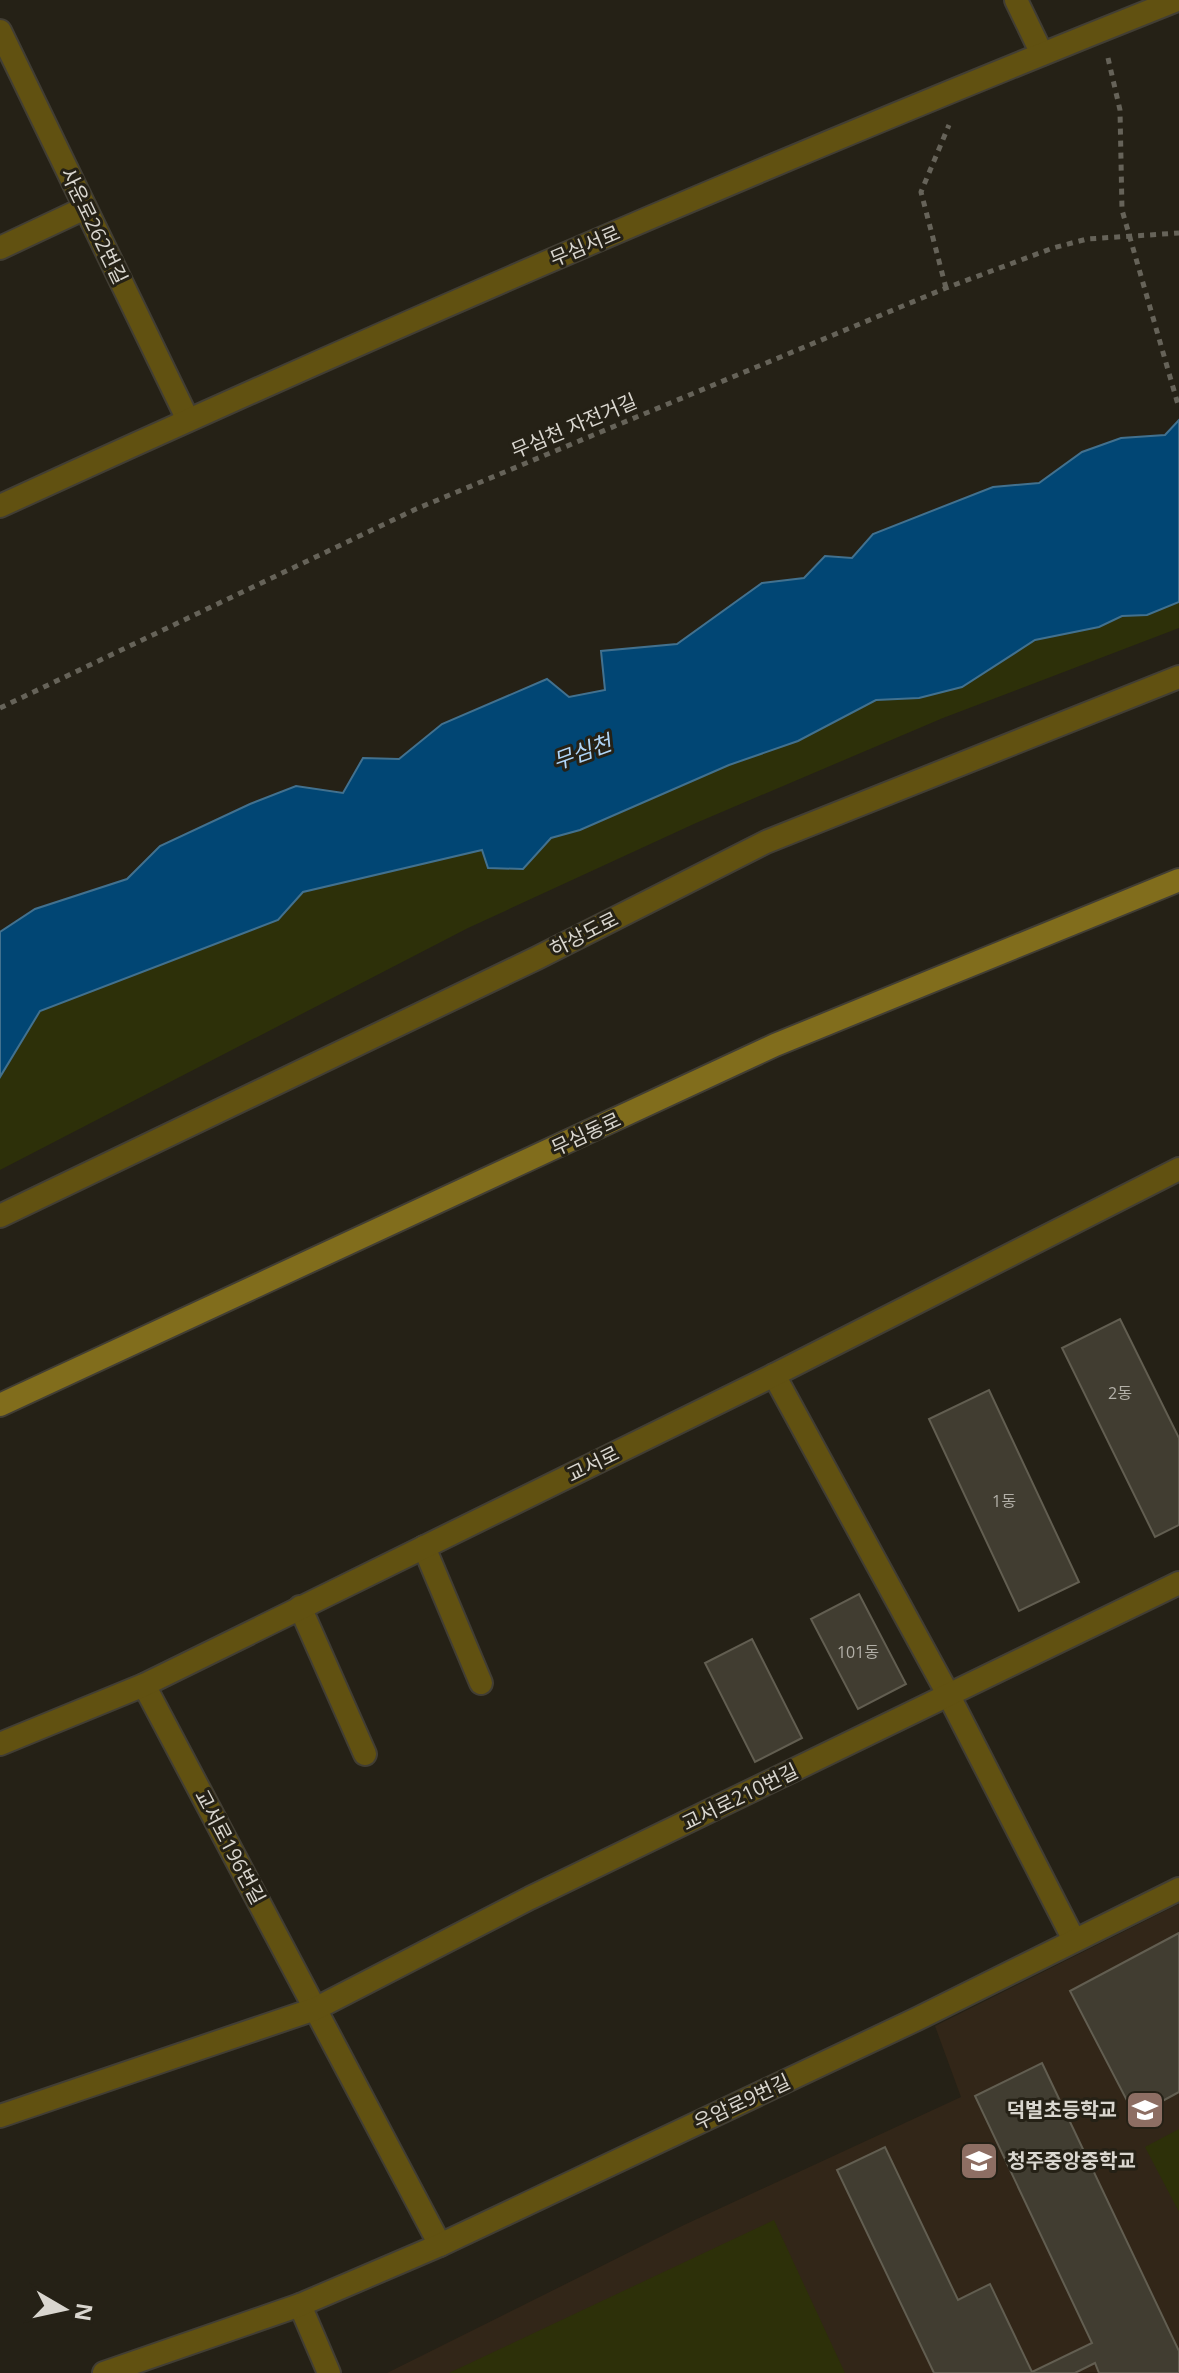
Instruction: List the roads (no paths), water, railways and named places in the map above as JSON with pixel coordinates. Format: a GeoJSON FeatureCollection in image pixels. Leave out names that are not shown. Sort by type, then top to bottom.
{"type":"FeatureCollection","features":[{"type":"Feature","properties":{"kind":"main road","name":"무심동로"},"geometry":{"type":"LineString","coordinates":[[0,1405],[775,1045],[1179,880]]}},
{"type":"Feature","properties":{"kind":"street"},"geometry":{"type":"LineString","coordinates":[[1016,0],[1042,54]]}},
{"type":"Feature","properties":{"kind":"street","name":"무심서로"},"geometry":{"type":"LineString","coordinates":[[0,506],[468,295],[1177,0]]}},
{"type":"Feature","properties":{"kind":"street","name":"사운로262번길"},"geometry":{"type":"LineString","coordinates":[[0,31],[188,420]]}},
{"type":"Feature","properties":{"kind":"street"},"geometry":{"type":"LineString","coordinates":[[0,248],[85,208]]}},
{"type":"Feature","properties":{"kind":"street","name":"하상도로"},"geometry":{"type":"LineString","coordinates":[[0,1216],[537,958],[766,842],[1179,677]]}},
{"type":"Feature","properties":{"kind":"street","name":"교서로"},"geometry":{"type":"LineString","coordinates":[[0,1744],[144,1685],[774,1375],[1179,1169]]}},
{"type":"Feature","properties":{"kind":"street"},"geometry":{"type":"LineString","coordinates":[[774,1375],[949,1696],[1074,1940]]}},
{"type":"Feature","properties":{"kind":"street"},"geometry":{"type":"LineString","coordinates":[[424,1547],[481,1683]]}},
{"type":"Feature","properties":{"kind":"street","name":"교서로210번길"},"geometry":{"type":"LineString","coordinates":[[315,2009],[530,1898],[1179,1583]]}},
{"type":"Feature","properties":{"kind":"street"},"geometry":{"type":"LineString","coordinates":[[300,1607],[365,1754]]}},
{"type":"Feature","properties":{"kind":"street","name":"교서로196번길"},"geometry":{"type":"LineString","coordinates":[[144,1685],[440,2245]]}},
{"type":"Feature","properties":{"kind":"street","name":"우암로9번길"},"geometry":{"type":"LineString","coordinates":[[104,2373],[300,2305],[440,2245],[903,2026],[1179,1889]]}},
{"type":"Feature","properties":{"kind":"street"},"geometry":{"type":"LineString","coordinates":[[0,2116],[315,2009]]}},
{"type":"Feature","properties":{"kind":"street"},"geometry":{"type":"LineString","coordinates":[[300,2305],[329,2373]]}},
{"type":"Feature","properties":{"kind":"water","name":"무심천"},"geometry":{"type":"Polygon","coordinates":[[[1179,420],[1179,602],[1147,615],[1122,616],[1099,627],[1035,640],[962,687],[919,698],[876,700],[798,741],[729,765],[580,830],[551,838],[523,869],[488,868],[482,850],[303,892],[278,920],[40,1011],[0,1077],[0,932],[35,909],[127,879],[160,846],[296,786],[343,793],[363,758],[399,759],[442,724],[547,679],[569,697],[605,690],[601,651],[677,644],[762,583],[804,578],[825,556],[852,558],[873,534],[993,487],[1039,483],[1082,452],[1121,438],[1165,435],[1179,420]]]}},
{"type":"Feature","properties":{"kind":"place","name":"덕벌초등학교"},"geometry":{"type":"Point","coordinates":[1145,2110]}},
{"type":"Feature","properties":{"kind":"place","name":"청주중앙중학교"},"geometry":{"type":"Point","coordinates":[979,2161]}}]}
